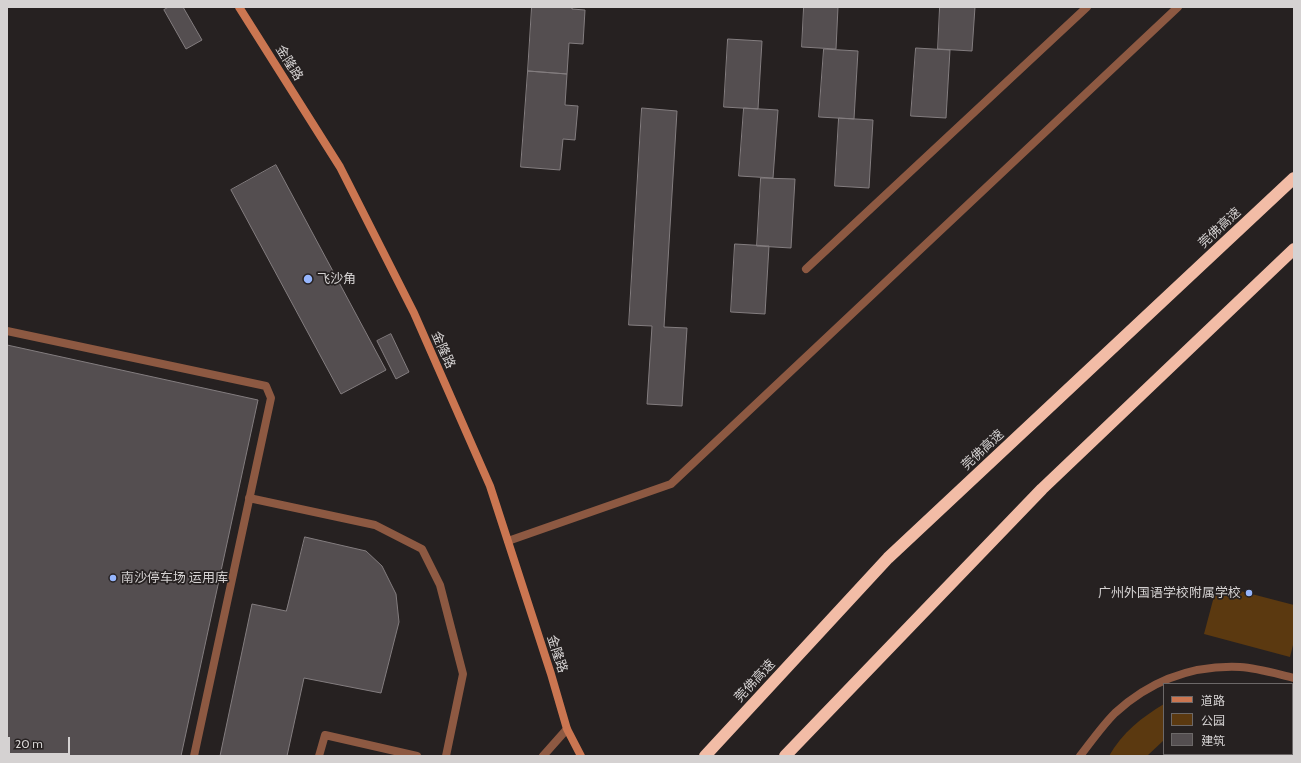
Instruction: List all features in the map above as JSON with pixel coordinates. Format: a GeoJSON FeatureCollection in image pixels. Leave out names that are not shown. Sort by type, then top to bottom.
{"type":"FeatureCollection","features":[{"type":"Feature","properties":{"kind":"highway","name":"莞佛高速"},"geometry":{"type":"LineString","coordinates":[[705,756],[888,558],[1294,178]]}},
{"type":"Feature","properties":{"kind":"highway"},"geometry":{"type":"LineString","coordinates":[[784,756],[1042,489],[1294,249]]}},
{"type":"Feature","properties":{"kind":"main road","name":"金隆路"},"geometry":{"type":"LineString","coordinates":[[239,7],[340,167],[414,313],[490,486],[551,674],[567,729],[581,756]]}},
{"type":"Feature","properties":{"kind":"street"},"geometry":{"type":"LineString","coordinates":[[806,269],[1087,7]]}},
{"type":"Feature","properties":{"kind":"street"},"geometry":{"type":"LineString","coordinates":[[508,541],[671,484],[1178,7]]}},
{"type":"Feature","properties":{"kind":"street"},"geometry":{"type":"LineString","coordinates":[[7,331],[266,386],[271,398],[194,756]]}},
{"type":"Feature","properties":{"kind":"street"},"geometry":{"type":"LineString","coordinates":[[249,498],[375,525],[422,549],[440,585],[463,674],[446,756]]}},
{"type":"Feature","properties":{"kind":"street"},"geometry":{"type":"LineString","coordinates":[[1080,756],[1114,714],[1136,696],[1160,682],[1186,672],[1214,667],[1242,667],[1267,671],[1294,678]]}},
{"type":"Feature","properties":{"kind":"street"},"geometry":{"type":"LineString","coordinates":[[543,756],[567,729]]}},
{"type":"Feature","properties":{"kind":"street"},"geometry":{"type":"LineString","coordinates":[[319,756],[324,735],[417,756]]}},
{"type":"Feature","properties":{"kind":"green space"},"geometry":{"type":"Polygon","coordinates":[[[1217,585],[1294,605],[1294,641],[1290,657],[1204,634],[1217,585]]]}},
{"type":"Feature","properties":{"kind":"green space"},"geometry":{"type":"Polygon","coordinates":[[[1163,705],[1163,741],[1147,756],[1109,756],[1126,733],[1148,714],[1163,705]]]}},
{"type":"Feature","properties":{"kind":"green space"},"geometry":{"type":"Polygon","coordinates":[[[1294,739],[1294,756],[1209,756],[1293,755],[1294,739]]]}},
{"type":"Feature","properties":{"kind":"building"},"geometry":{"type":"Polygon","coordinates":[[[169,7],[183,7],[202,40],[186,49],[164,10],[169,7]]]}},
{"type":"Feature","properties":{"kind":"building"},"geometry":{"type":"Polygon","coordinates":[[[532,7],[572,7],[572,9],[585,10],[583,44],[569,43],[567,74],[528,71],[532,7]]]}},
{"type":"Feature","properties":{"kind":"building"},"geometry":{"type":"Polygon","coordinates":[[[804,7],[838,7],[836,49],[802,47],[804,7]]]}},
{"type":"Feature","properties":{"kind":"building"},"geometry":{"type":"Polygon","coordinates":[[[940,7],[975,7],[972,51],[938,49],[940,7]]]}},
{"type":"Feature","properties":{"kind":"building"},"geometry":{"type":"Polygon","coordinates":[[[728,39],[762,41],[758,109],[724,107],[728,39]]]}},
{"type":"Feature","properties":{"kind":"building"},"geometry":{"type":"Polygon","coordinates":[[[916,48],[950,50],[946,118],[911,116],[916,48]]]}},
{"type":"Feature","properties":{"kind":"building"},"geometry":{"type":"Polygon","coordinates":[[[824,49],[858,51],[854,119],[819,117],[824,49]]]}},
{"type":"Feature","properties":{"kind":"building"},"geometry":{"type":"Polygon","coordinates":[[[528,71],[567,74],[565,105],[578,106],[575,140],[563,139],[560,170],[521,167],[528,71]]]}},
{"type":"Feature","properties":{"kind":"building"},"geometry":{"type":"Polygon","coordinates":[[[642,108],[677,111],[664,327],[687,328],[682,406],[647,404],[652,326],[629,325],[642,108]]]}},
{"type":"Feature","properties":{"kind":"building"},"geometry":{"type":"Polygon","coordinates":[[[744,108],[778,110],[773,178],[739,176],[744,108]]]}},
{"type":"Feature","properties":{"kind":"building"},"geometry":{"type":"Polygon","coordinates":[[[839,118],[873,120],[869,188],[835,186],[839,118]]]}},
{"type":"Feature","properties":{"kind":"building","name":"飞沙角"},"geometry":{"type":"Polygon","coordinates":[[[276,165],[386,370],[341,394],[231,190],[276,165]]]}},
{"type":"Feature","properties":{"kind":"building"},"geometry":{"type":"Polygon","coordinates":[[[761,178],[795,179],[791,248],[757,246],[761,178]]]}},
{"type":"Feature","properties":{"kind":"building"},"geometry":{"type":"Polygon","coordinates":[[[735,244],[769,246],[765,314],[731,312],[735,244]]]}},
{"type":"Feature","properties":{"kind":"building"},"geometry":{"type":"Polygon","coordinates":[[[391,334],[409,372],[396,379],[377,341],[391,334]]]}},
{"type":"Feature","properties":{"kind":"building","name":"南沙停车场 运用库"},"geometry":{"type":"Polygon","coordinates":[[[7,345],[258,400],[181,756],[7,756],[7,345]]]}},
{"type":"Feature","properties":{"kind":"building"},"geometry":{"type":"Polygon","coordinates":[[[305,537],[366,551],[382,566],[396,594],[399,622],[381,693],[304,678],[287,756],[220,756],[252,604],[286,611],[305,537]]]}},
{"type":"Feature","properties":{"kind":"place","name":"飞沙角"},"geometry":{"type":"Point","coordinates":[308,279]}},
{"type":"Feature","properties":{"kind":"place","name":"南沙停车场 运用库"},"geometry":{"type":"Point","coordinates":[113,578]}},
{"type":"Feature","properties":{"kind":"place","name":"广州外国语学校附属学校"},"geometry":{"type":"Point","coordinates":[1249,593]}}]}
